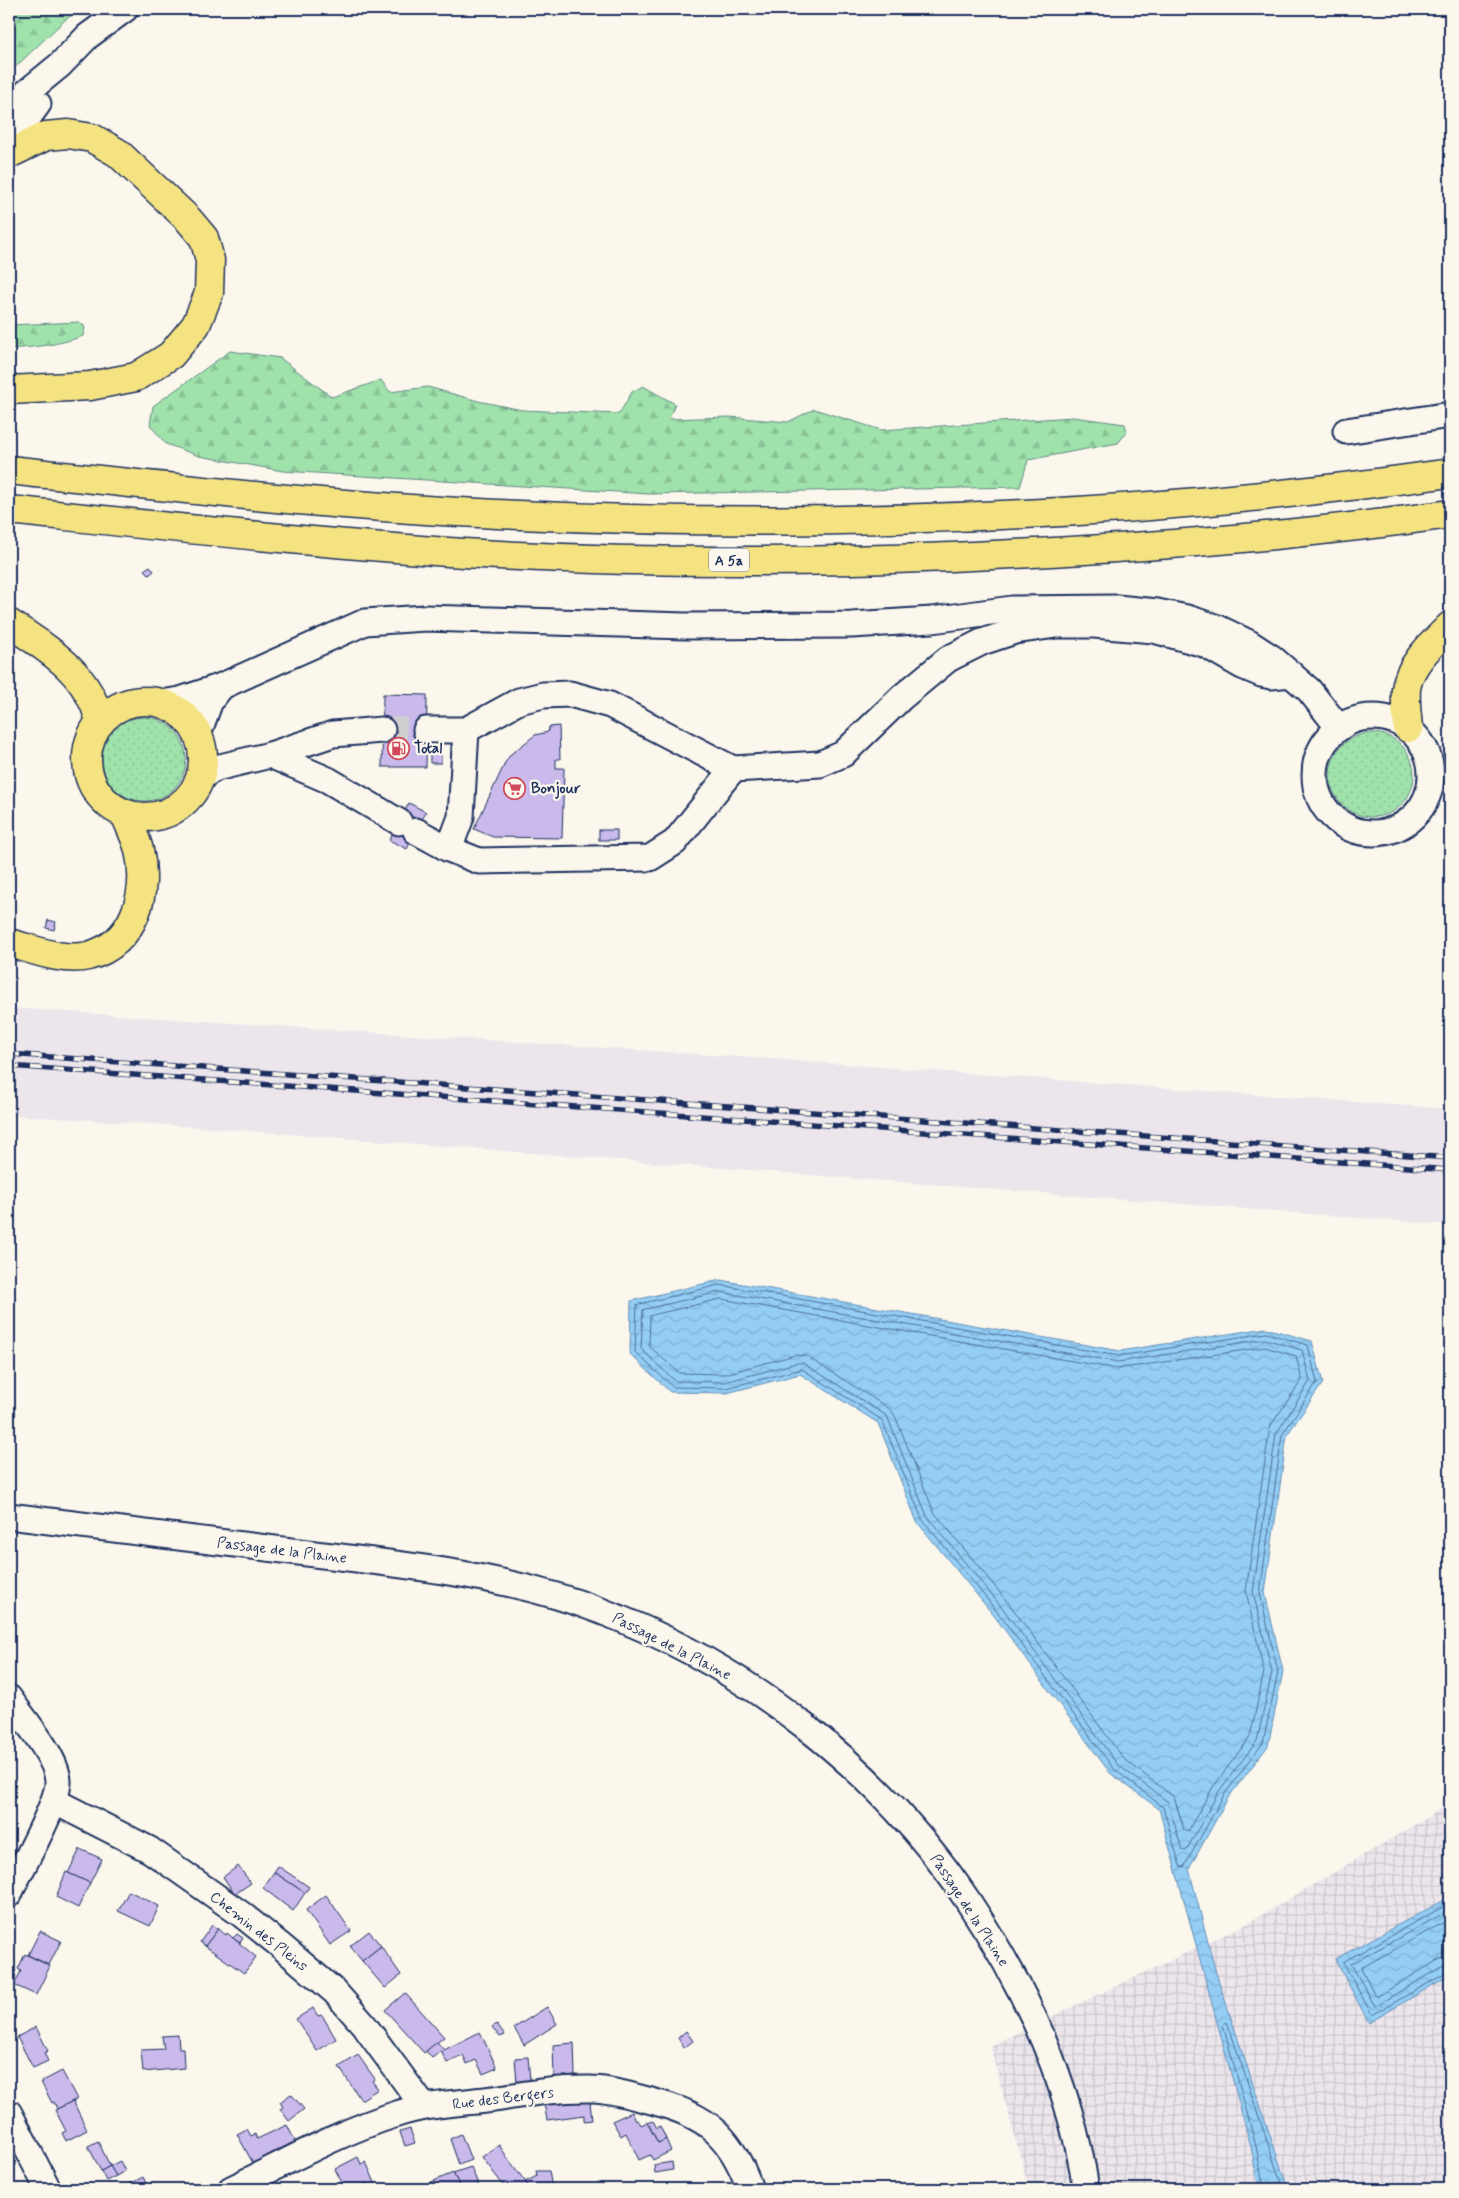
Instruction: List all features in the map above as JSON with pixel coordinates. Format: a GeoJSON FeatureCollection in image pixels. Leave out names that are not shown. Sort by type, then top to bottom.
{"type":"FeatureCollection","features":[{"type":"Feature","properties":{"kind":"main road"},"geometry":{"type":"LineString","coordinates":[[9,154],[46,136],[68,134],[92,138],[118,153],[188,219],[204,238],[210,260],[209,293],[206,301],[196,325],[171,355],[136,377],[90,386],[9,390]]}},
{"type":"Feature","properties":{"kind":"main road"},"geometry":{"type":"LineString","coordinates":[[9,470],[272,498],[480,513],[662,520],[820,521],[1058,512],[1164,505],[1274,496],[1450,473]]}},
{"type":"Feature","properties":{"kind":"main road","name":"A 5a"},"geometry":{"type":"LineString","coordinates":[[9,510],[253,536],[468,553],[652,560],[833,561],[1052,553],[1162,546],[1276,535],[1450,514]]}},
{"type":"Feature","properties":{"kind":"main road"},"geometry":{"type":"LineString","coordinates":[[9,623],[53,652],[82,680],[97,709],[100,721]]}},
{"type":"Feature","properties":{"kind":"main road"},"geometry":{"type":"LineString","coordinates":[[1408,728],[1406,688],[1411,673],[1420,658],[1450,626]]}},
{"type":"Feature","properties":{"kind":"main road"},"geometry":{"type":"LineString","coordinates":[[132,702],[160,703],[177,710],[185,716],[198,734],[203,755],[200,777],[186,801],[170,812],[143,818],[125,814],[102,798],[91,783],[88,774],[88,746],[100,721],[115,709],[132,702]]}},
{"type":"Feature","properties":{"kind":"main road"},"geometry":{"type":"LineString","coordinates":[[9,943],[60,956],[87,956],[109,947],[125,933],[136,916],[141,894],[138,849],[125,814]]}},
{"type":"Feature","properties":{"kind":"street"},"geometry":{"type":"LineString","coordinates":[[9,116],[28,92],[88,36],[125,9]]}},
{"type":"Feature","properties":{"kind":"street"},"geometry":{"type":"LineString","coordinates":[[9,144],[47,91],[60,64]]}},
{"type":"Feature","properties":{"kind":"street"},"geometry":{"type":"LineString","coordinates":[[1346,430],[1450,415]]}},
{"type":"Feature","properties":{"kind":"street"},"geometry":{"type":"LineString","coordinates":[[160,703],[180,700],[222,686],[365,622],[425,618],[685,626],[852,625],[922,621],[1012,609],[1117,608],[1157,612],[1187,618],[1218,628],[1249,643],[1272,658],[1309,690],[1338,728]]}},
{"type":"Feature","properties":{"kind":"street"},"geometry":{"type":"LineString","coordinates":[[426,730],[466,730],[520,701],[543,695],[570,694],[610,705],[733,769],[820,764],[843,754],[902,697],[948,659],[982,642],[1015,631],[1056,625],[1094,625],[1154,630],[1204,644],[1242,666],[1261,674],[1271,676],[1291,674]]}},
{"type":"Feature","properties":{"kind":"street"},"geometry":{"type":"LineString","coordinates":[[198,734],[210,701],[222,686]]}},
{"type":"Feature","properties":{"kind":"street"},"geometry":{"type":"LineString","coordinates":[[1361,718],[1385,718],[1408,728],[1425,748],[1431,774],[1428,794],[1419,811],[1398,828],[1372,834],[1347,828],[1327,811],[1316,787],[1314,774],[1319,754],[1329,737],[1338,728],[1361,718]]}},
{"type":"Feature","properties":{"kind":"street"},"geometry":{"type":"LineString","coordinates":[[200,777],[216,768],[270,755],[333,734],[382,730]]}},
{"type":"Feature","properties":{"kind":"street"},"geometry":{"type":"LineString","coordinates":[[449,849],[461,817],[466,730]]}},
{"type":"Feature","properties":{"kind":"street"},"geometry":{"type":"LineString","coordinates":[[270,755],[328,780],[449,849],[480,861],[650,858],[675,842],[733,769]]}},
{"type":"Feature","properties":{"kind":"street","name":"Passage de la Plaine"},"geometry":{"type":"LineString","coordinates":[[9,1516],[412,1566],[518,1586],[609,1614],[693,1653],[742,1682],[801,1722],[872,1786],[925,1843],[960,1888],[988,1931],[1030,2010],[1053,2066],[1067,2109],[1086,2189]]}},
{"type":"Feature","properties":{"kind":"street"},"geometry":{"type":"LineString","coordinates":[[9,1698],[47,1750],[58,1780],[54,1801],[9,1894]]}},
{"type":"Feature","properties":{"kind":"street","name":"Chemin des Pleins"},"geometry":{"type":"LineString","coordinates":[[54,1801],[150,1850],[241,1914],[281,1946],[335,1992],[364,2025],[424,2107]]}},
{"type":"Feature","properties":{"kind":"street","name":"Rue des Bergers"},"geometry":{"type":"LineString","coordinates":[[231,2189],[334,2139],[397,2114],[424,2107],[522,2094],[594,2088],[676,2107],[704,2122],[720,2134],[735,2154],[750,2189]]}},
{"type":"Feature","properties":{"kind":"street"},"geometry":{"type":"LineString","coordinates":[[9,2113],[48,2189]]}},
{"type":"Feature","properties":{"kind":"shaded area"},"geometry":{"type":"Polygon","coordinates":[[[9,1008],[786,1060],[1450,1109],[1450,1225],[199,1127],[9,1115],[9,1008]]]}},
{"type":"Feature","properties":{"kind":"shaded area"},"geometry":{"type":"Polygon","coordinates":[[[1450,1804],[1450,2189],[1029,2189],[990,2046],[1245,1925],[1450,1804]]]}},
{"type":"Feature","properties":{"kind":"green space"},"geometry":{"type":"Polygon","coordinates":[[[9,9],[82,9],[66,19],[9,73],[9,9]]]}},
{"type":"Feature","properties":{"kind":"green space"},"geometry":{"type":"Polygon","coordinates":[[[80,322],[85,327],[83,336],[56,344],[9,349],[9,325],[80,322]]]}},
{"type":"Feature","properties":{"kind":"green space"},"geometry":{"type":"Polygon","coordinates":[[[230,351],[280,358],[332,397],[381,380],[390,392],[428,387],[478,401],[522,410],[619,414],[632,392],[643,386],[675,404],[669,419],[729,417],[788,422],[814,409],[881,430],[1073,417],[1125,424],[1127,432],[1118,443],[1028,460],[1020,487],[649,494],[283,471],[199,456],[166,444],[150,425],[153,406],[230,351]]]}},
{"type":"Feature","properties":{"kind":"green space"},"geometry":{"type":"Polygon","coordinates":[[[144,717],[160,720],[174,729],[183,743],[186,759],[183,775],[174,789],[160,798],[144,801],[128,798],[114,789],[105,775],[102,759],[105,743],[114,729],[128,720],[144,717]]]}},
{"type":"Feature","properties":{"kind":"green space"},"geometry":{"type":"Polygon","coordinates":[[[1372,733],[1388,736],[1402,745],[1411,759],[1414,775],[1411,791],[1402,805],[1388,814],[1372,817],[1356,814],[1342,805],[1333,791],[1330,775],[1333,759],[1342,745],[1356,736],[1372,733]]]}},
{"type":"Feature","properties":{"kind":"water"},"geometry":{"type":"Polygon","coordinates":[[[720,1280],[1120,1351],[1266,1328],[1312,1341],[1323,1383],[1287,1435],[1265,1593],[1283,1671],[1268,1746],[1228,1798],[1189,1869],[1216,1973],[1288,2189],[1259,2189],[1251,2147],[1159,1809],[1110,1773],[995,1617],[917,1522],[878,1423],[800,1374],[727,1393],[670,1392],[630,1354],[631,1301],[720,1280]]]}},
{"type":"Feature","properties":{"kind":"water"},"geometry":{"type":"Polygon","coordinates":[[[1450,1897],[1450,1975],[1369,2023],[1335,1959],[1450,1897]]]}},
{"type":"Feature","properties":{"kind":"building"},"geometry":{"type":"Polygon","coordinates":[[[150,566],[154,571],[149,575],[144,570],[150,566]]]}},
{"type":"Feature","properties":{"kind":"building"},"geometry":{"type":"Polygon","coordinates":[[[383,694],[427,695],[426,767],[382,767],[383,694]]]}},
{"type":"Feature","properties":{"kind":"building"},"geometry":{"type":"Polygon","coordinates":[[[559,726],[560,759],[556,759],[556,768],[564,768],[562,838],[493,837],[474,829],[511,754],[535,735],[548,732],[549,727],[559,726]]]}},
{"type":"Feature","properties":{"kind":"building"},"geometry":{"type":"Polygon","coordinates":[[[430,753],[441,754],[441,763],[430,763],[430,753]]]}},
{"type":"Feature","properties":{"kind":"building"},"geometry":{"type":"Polygon","coordinates":[[[409,803],[426,812],[407,849],[389,840],[409,803]]]}},
{"type":"Feature","properties":{"kind":"building"},"geometry":{"type":"Polygon","coordinates":[[[599,830],[617,830],[617,840],[599,840],[599,830]]]}},
{"type":"Feature","properties":{"kind":"building"},"geometry":{"type":"Polygon","coordinates":[[[48,920],[56,922],[54,930],[46,928],[48,920]]]}},
{"type":"Feature","properties":{"kind":"building"},"geometry":{"type":"Polygon","coordinates":[[[80,1849],[102,1859],[90,1883],[68,1873],[80,1849]]]}},
{"type":"Feature","properties":{"kind":"building"},"geometry":{"type":"Polygon","coordinates":[[[238,1866],[251,1883],[235,1894],[223,1877],[238,1866]]]}},
{"type":"Feature","properties":{"kind":"building"},"geometry":{"type":"Polygon","coordinates":[[[278,1866],[309,1887],[305,1893],[274,1872],[278,1866]]]}},
{"type":"Feature","properties":{"kind":"building"},"geometry":{"type":"Polygon","coordinates":[[[66,1872],[90,1883],[78,1908],[56,1897],[66,1872]]]}},
{"type":"Feature","properties":{"kind":"building"},"geometry":{"type":"Polygon","coordinates":[[[274,1872],[305,1893],[293,1911],[263,1888],[274,1872]]]}},
{"type":"Feature","properties":{"kind":"building"},"geometry":{"type":"Polygon","coordinates":[[[129,1891],[159,1906],[150,1926],[118,1911],[129,1891]]]}},
{"type":"Feature","properties":{"kind":"building"},"geometry":{"type":"Polygon","coordinates":[[[326,1895],[351,1931],[330,1945],[306,1910],[326,1895]]]}},
{"type":"Feature","properties":{"kind":"building"},"geometry":{"type":"Polygon","coordinates":[[[212,1925],[218,1929],[205,1946],[200,1942],[212,1925]]]}},
{"type":"Feature","properties":{"kind":"building"},"geometry":{"type":"Polygon","coordinates":[[[218,1929],[226,1935],[227,1933],[256,1957],[244,1973],[205,1946],[218,1929]]]}},
{"type":"Feature","properties":{"kind":"building"},"geometry":{"type":"Polygon","coordinates":[[[40,1931],[61,1941],[49,1965],[28,1955],[40,1931]]]}},
{"type":"Feature","properties":{"kind":"building"},"geometry":{"type":"Polygon","coordinates":[[[369,1931],[381,1946],[362,1961],[350,1946],[369,1931]]]}},
{"type":"Feature","properties":{"kind":"building"},"geometry":{"type":"Polygon","coordinates":[[[237,1934],[243,1938],[240,1943],[233,1938],[237,1934]]]}},
{"type":"Feature","properties":{"kind":"building"},"geometry":{"type":"Polygon","coordinates":[[[381,1946],[401,1975],[385,1988],[362,1961],[381,1946]]]}},
{"type":"Feature","properties":{"kind":"building"},"geometry":{"type":"Polygon","coordinates":[[[25,1954],[50,1966],[36,1995],[14,1985],[21,1971],[18,1969],[25,1954]]]}},
{"type":"Feature","properties":{"kind":"building"},"geometry":{"type":"Polygon","coordinates":[[[405,1993],[444,2037],[424,2053],[385,2010],[405,1993]]]}},
{"type":"Feature","properties":{"kind":"building"},"geometry":{"type":"Polygon","coordinates":[[[547,2007],[557,2024],[524,2045],[514,2028],[547,2007]]]}},
{"type":"Feature","properties":{"kind":"building"},"geometry":{"type":"Polygon","coordinates":[[[313,2008],[318,2016],[322,2015],[336,2039],[317,2051],[296,2019],[313,2008]]]}},
{"type":"Feature","properties":{"kind":"building"},"geometry":{"type":"Polygon","coordinates":[[[497,2024],[505,2035],[500,2037],[492,2027],[497,2024]]]}},
{"type":"Feature","properties":{"kind":"building"},"geometry":{"type":"Polygon","coordinates":[[[36,2027],[48,2051],[44,2053],[48,2061],[33,2068],[17,2037],[36,2027]]]}},
{"type":"Feature","properties":{"kind":"building"},"geometry":{"type":"Polygon","coordinates":[[[686,2031],[693,2041],[684,2048],[678,2038],[686,2031]]]}},
{"type":"Feature","properties":{"kind":"building"},"geometry":{"type":"Polygon","coordinates":[[[480,2032],[497,2068],[483,2074],[476,2060],[467,2064],[463,2056],[447,2063],[441,2051],[432,2058],[426,2051],[437,2042],[444,2050],[480,2032]]]}},
{"type":"Feature","properties":{"kind":"building"},"geometry":{"type":"Polygon","coordinates":[[[178,2035],[179,2048],[183,2048],[184,2068],[143,2072],[141,2050],[164,2049],[162,2036],[178,2035]]]}},
{"type":"Feature","properties":{"kind":"building"},"geometry":{"type":"Polygon","coordinates":[[[574,2043],[575,2075],[554,2078],[553,2045],[574,2043]]]}},
{"type":"Feature","properties":{"kind":"building"},"geometry":{"type":"Polygon","coordinates":[[[358,2055],[375,2079],[372,2081],[378,2089],[361,2100],[339,2067],[358,2055]]]}},
{"type":"Feature","properties":{"kind":"building"},"geometry":{"type":"Polygon","coordinates":[[[528,2057],[530,2081],[517,2083],[515,2058],[528,2057]]]}},
{"type":"Feature","properties":{"kind":"building"},"geometry":{"type":"Polygon","coordinates":[[[62,2071],[77,2099],[57,2109],[41,2082],[62,2071]]]}},
{"type":"Feature","properties":{"kind":"building"},"geometry":{"type":"Polygon","coordinates":[[[589,2093],[592,2120],[584,2121],[584,2115],[547,2120],[543,2098],[589,2093]]]}},
{"type":"Feature","properties":{"kind":"building"},"geometry":{"type":"Polygon","coordinates":[[[291,2094],[304,2109],[289,2121],[280,2109],[283,2107],[280,2102],[291,2094]]]}},
{"type":"Feature","properties":{"kind":"building"},"geometry":{"type":"Polygon","coordinates":[[[73,2101],[87,2130],[66,2141],[62,2133],[66,2131],[55,2110],[73,2101]]]}},
{"type":"Feature","properties":{"kind":"building"},"geometry":{"type":"Polygon","coordinates":[[[632,2112],[636,2121],[638,2120],[641,2125],[647,2122],[658,2143],[666,2139],[671,2151],[653,2160],[650,2155],[639,2160],[626,2133],[621,2136],[612,2121],[632,2112]]]}},
{"type":"Feature","properties":{"kind":"building"},"geometry":{"type":"Polygon","coordinates":[[[653,2121],[657,2128],[660,2126],[666,2139],[658,2143],[648,2123],[653,2121]]]}},
{"type":"Feature","properties":{"kind":"building"},"geometry":{"type":"Polygon","coordinates":[[[287,2125],[298,2147],[255,2167],[237,2134],[247,2129],[251,2136],[255,2134],[257,2139],[287,2125]]]}},
{"type":"Feature","properties":{"kind":"building"},"geometry":{"type":"Polygon","coordinates":[[[410,2129],[415,2143],[405,2146],[400,2132],[410,2129]]]}},
{"type":"Feature","properties":{"kind":"building"},"geometry":{"type":"Polygon","coordinates":[[[461,2134],[471,2160],[459,2165],[450,2139],[461,2134]]]}},
{"type":"Feature","properties":{"kind":"building"},"geometry":{"type":"Polygon","coordinates":[[[98,2141],[110,2166],[101,2171],[88,2146],[98,2141]]]}},
{"type":"Feature","properties":{"kind":"building"},"geometry":{"type":"Polygon","coordinates":[[[499,2145],[531,2189],[506,2189],[482,2157],[499,2145]]]}},
{"type":"Feature","properties":{"kind":"building"},"geometry":{"type":"Polygon","coordinates":[[[358,2157],[361,2164],[366,2162],[376,2185],[369,2188],[367,2183],[354,2189],[345,2189],[335,2169],[358,2157]]]}},
{"type":"Feature","properties":{"kind":"building"},"geometry":{"type":"Polygon","coordinates":[[[120,2161],[125,2171],[116,2176],[110,2166],[120,2161]]]}},
{"type":"Feature","properties":{"kind":"building"},"geometry":{"type":"Polygon","coordinates":[[[672,2162],[673,2170],[655,2173],[654,2165],[672,2162]]]}},
{"type":"Feature","properties":{"kind":"building"},"geometry":{"type":"Polygon","coordinates":[[[110,2166],[116,2176],[106,2181],[101,2171],[110,2166]]]}},
{"type":"Feature","properties":{"kind":"building"},"geometry":{"type":"Polygon","coordinates":[[[471,2167],[480,2189],[461,2189],[453,2173],[471,2167]]]}},
{"type":"Feature","properties":{"kind":"building"},"geometry":{"type":"Polygon","coordinates":[[[536,2171],[549,2171],[552,2188],[531,2189],[525,2182],[537,2176],[536,2171]]]}},
{"type":"Feature","properties":{"kind":"building"},"geometry":{"type":"Polygon","coordinates":[[[453,2173],[461,2189],[431,2189],[429,2183],[453,2173]]]}},
{"type":"Feature","properties":{"kind":"building"},"geometry":{"type":"Polygon","coordinates":[[[143,2177],[149,2189],[122,2188],[143,2177]]]}},
{"type":"Feature","properties":{"kind":"building"},"geometry":{"type":"Polygon","coordinates":[[[429,2183],[431,2189],[412,2189],[429,2183]]]}},
{"type":"Feature","properties":{"kind":"tunnel"},"geometry":{"type":"LineString","coordinates":[[382,730],[426,730]]}},
{"type":"Feature","properties":{"kind":"railway"},"geometry":{"type":"LineString","coordinates":[[9,1054],[1450,1158]]}},
{"type":"Feature","properties":{"kind":"railway"},"geometry":{"type":"LineString","coordinates":[[9,1066],[1450,1170]]}},
{"type":"Feature","properties":{"kind":"place","name":"Total"},"geometry":{"type":"Point","coordinates":[398,748]}},
{"type":"Feature","properties":{"kind":"place","name":"Bonjour"},"geometry":{"type":"Point","coordinates":[515,788]}}]}
